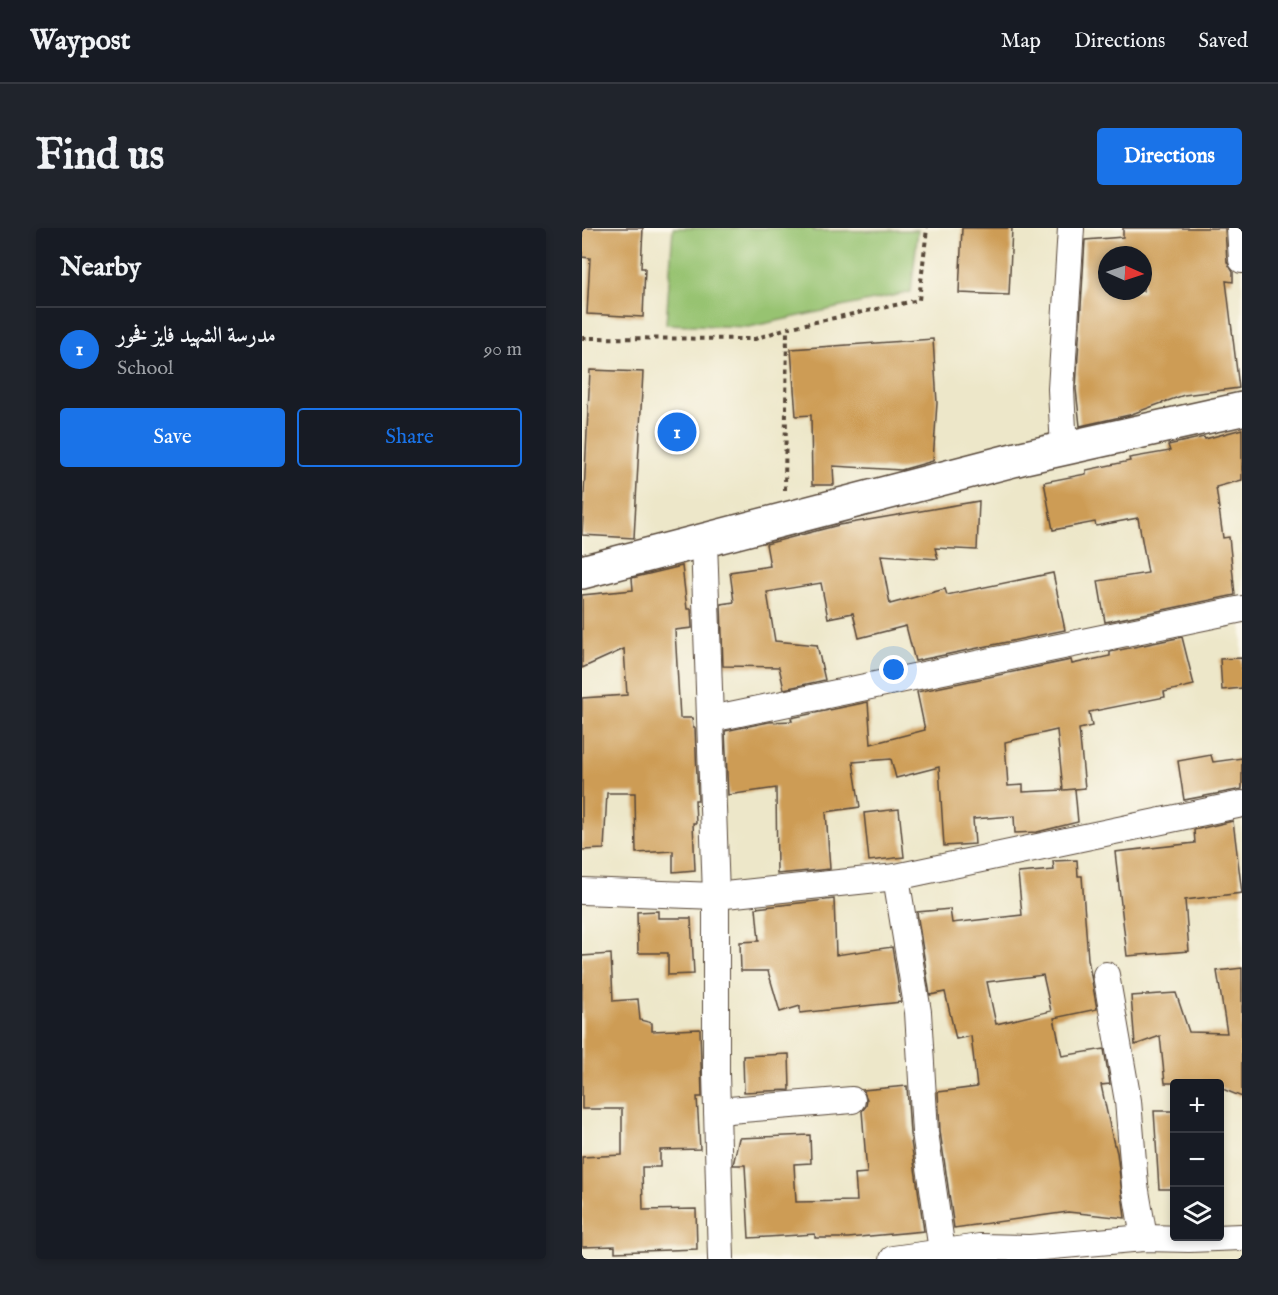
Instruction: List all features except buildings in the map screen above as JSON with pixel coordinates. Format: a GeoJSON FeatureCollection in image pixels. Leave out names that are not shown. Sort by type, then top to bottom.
{"type":"FeatureCollection","features":[{"type":"Feature","properties":{"kind":"street"},"geometry":{"type":"LineString","coordinates":[[1064,450],[1061,389],[1071,228]]}},
{"type":"Feature","properties":{"kind":"street"},"geometry":{"type":"LineString","coordinates":[[1240,228],[1242,260]]}},
{"type":"Feature","properties":{"kind":"street"},"geometry":{"type":"LineString","coordinates":[[582,572],[1021,458],[1242,410]]}},
{"type":"Feature","properties":{"kind":"street"},"geometry":{"type":"LineString","coordinates":[[704,541],[716,896],[717,1111],[721,1259]]}},
{"type":"Feature","properties":{"kind":"street"},"geometry":{"type":"LineString","coordinates":[[711,718],[1242,609]]}},
{"type":"Feature","properties":{"kind":"street"},"geometry":{"type":"LineString","coordinates":[[582,891],[716,896],[896,877],[1242,804]]}},
{"type":"Feature","properties":{"kind":"street"},"geometry":{"type":"LineString","coordinates":[[896,877],[918,1012],[925,1132],[942,1251]]}},
{"type":"Feature","properties":{"kind":"street"},"geometry":{"type":"LineString","coordinates":[[1106,975],[1128,1101],[1135,1185],[1144,1238]]}},
{"type":"Feature","properties":{"kind":"street"},"geometry":{"type":"LineString","coordinates":[[717,1111],[852,1100]]}},
{"type":"Feature","properties":{"kind":"street"},"geometry":{"type":"LineString","coordinates":[[893,1259],[980,1247],[1033,1253],[1144,1238],[1194,1249],[1242,1237]]}},
{"type":"Feature","properties":{"kind":"path"},"geometry":{"type":"LineString","coordinates":[[582,338],[755,339],[787,328],[919,300],[927,228]]}},
{"type":"Feature","properties":{"kind":"path"},"geometry":{"type":"LineString","coordinates":[[785,519],[787,328]]}},
{"type":"Feature","properties":{"kind":"green space"},"geometry":{"type":"Polygon","coordinates":[[[673,228],[814,228],[814,231],[918,230],[911,292],[749,327],[666,324],[673,228]]]}},
{"type":"Feature","properties":{"kind":"place","name":"مدرسة الشهيد فايز فخور"},"geometry":{"type":"Point","coordinates":[677,432]}}]}
